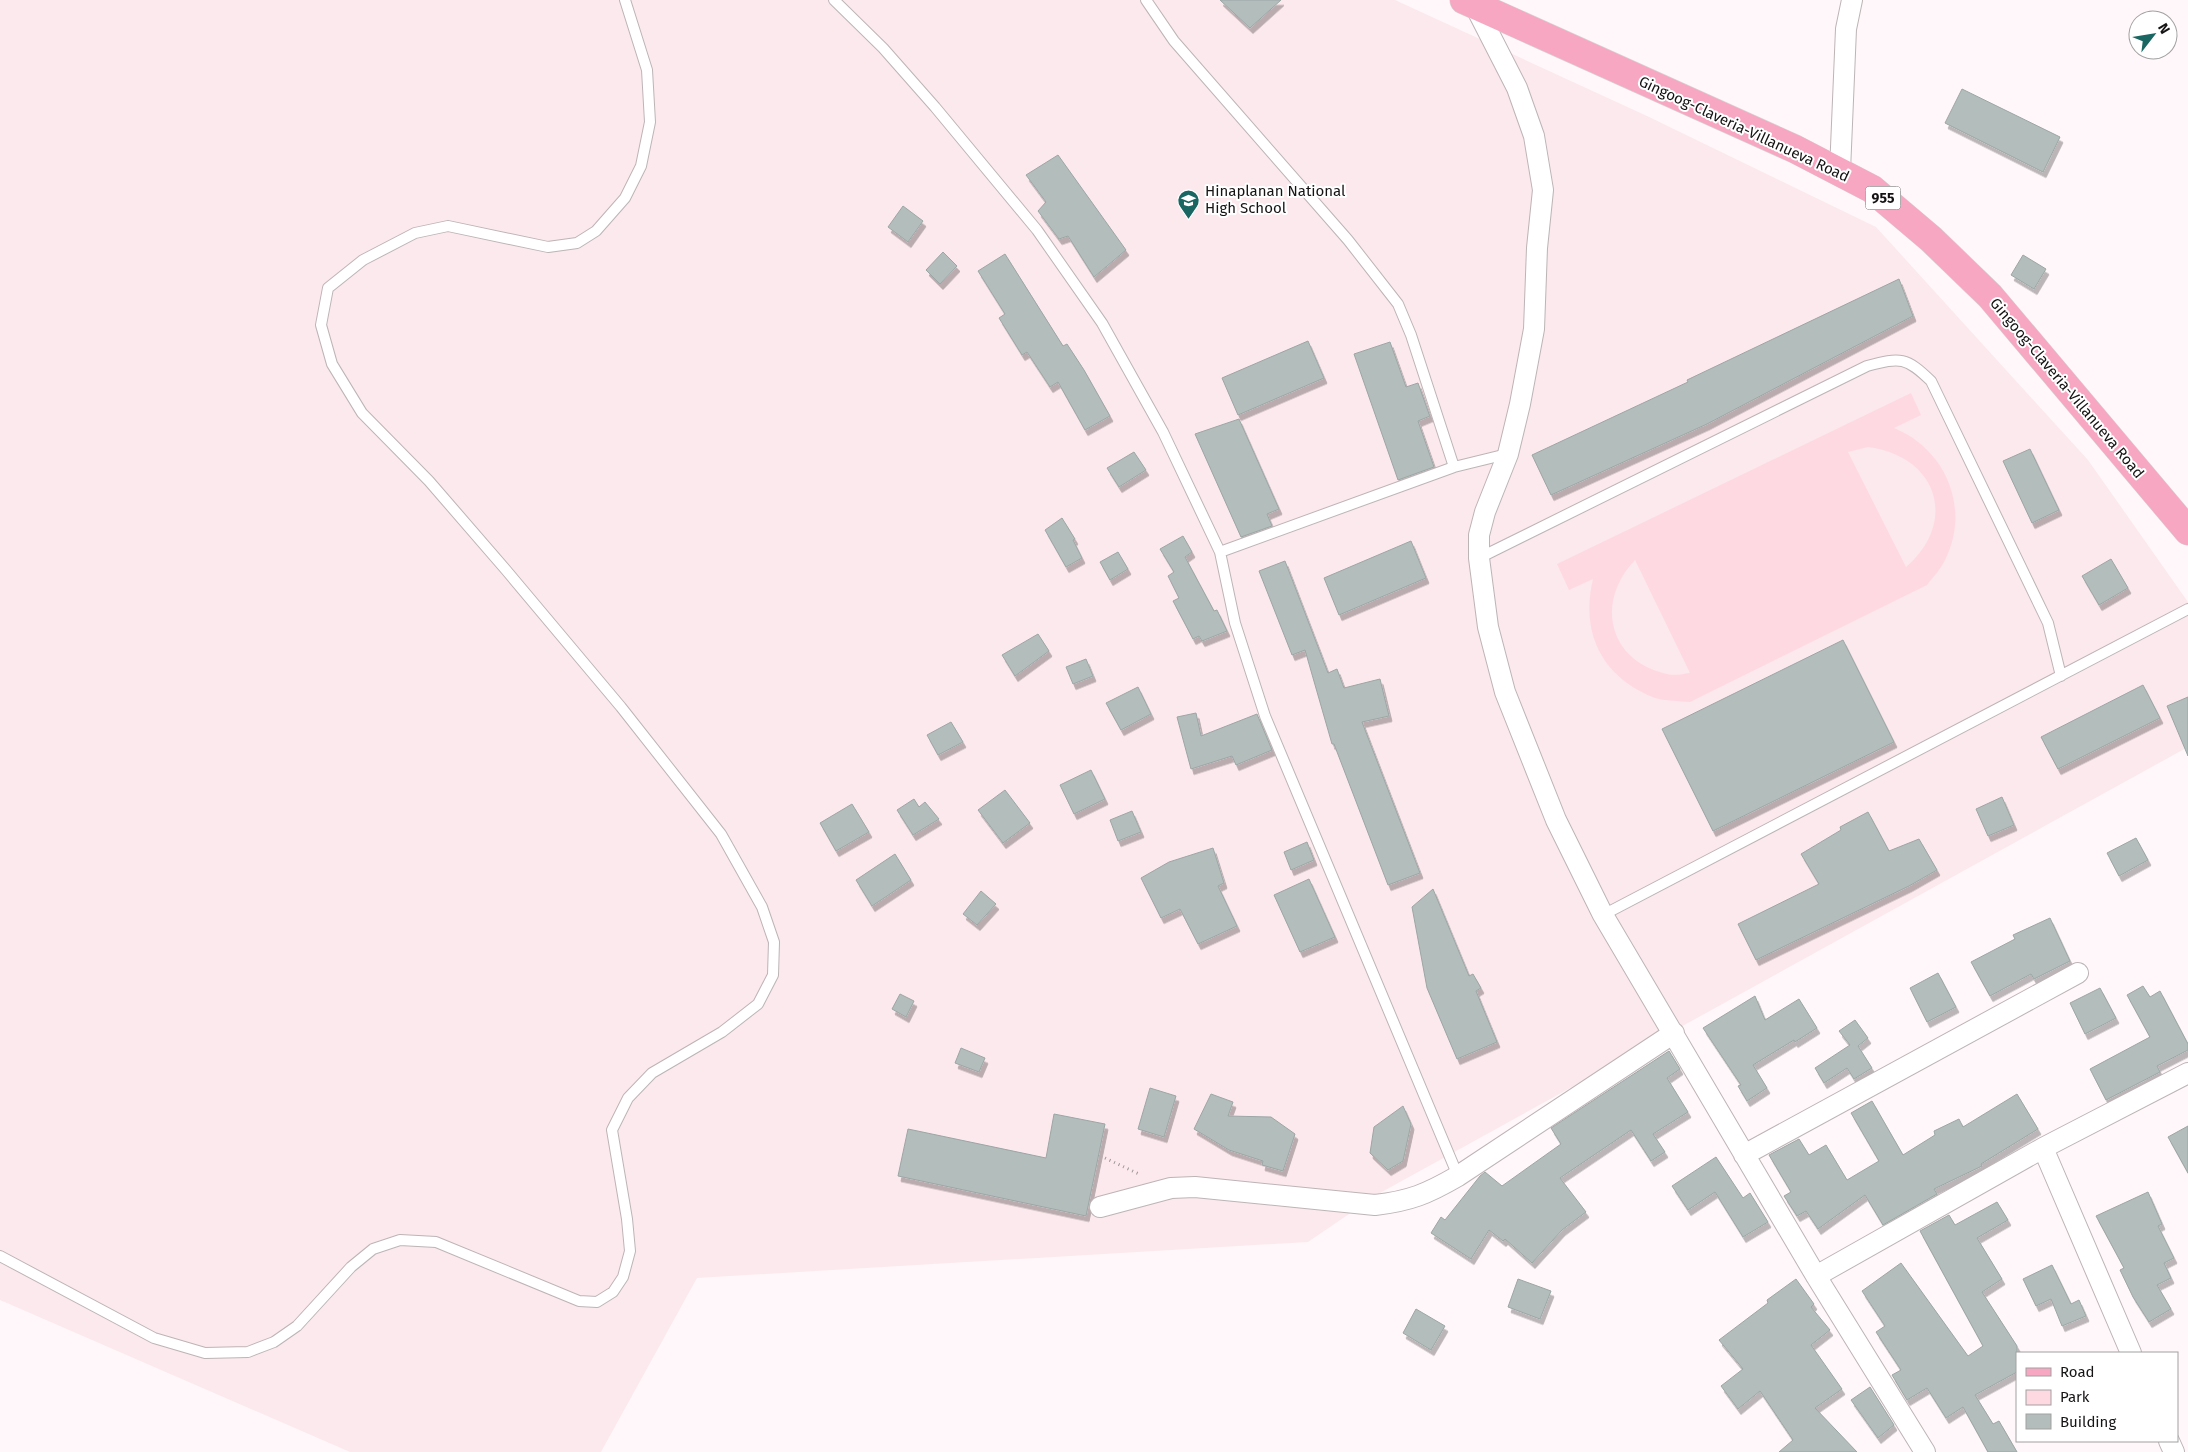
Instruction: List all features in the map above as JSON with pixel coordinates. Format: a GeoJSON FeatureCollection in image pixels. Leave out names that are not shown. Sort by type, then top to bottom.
{"type":"FeatureCollection","features":[{"type":"Feature","properties":{"kind":"main road","name":"Gingoog-Claveria-Villanueva Road"},"geometry":{"type":"LineString","coordinates":[[1469,2],[1840,171],[1894,206],[1990,296],[2188,531]]}},
{"type":"Feature","properties":{"kind":"street"},"geometry":{"type":"LineString","coordinates":[[1840,171],[1846,29],[1852,0]]}},
{"type":"Feature","properties":{"kind":"street"},"geometry":{"type":"LineString","coordinates":[[1469,2],[1517,88],[1534,136],[1543,190],[1537,248],[1534,328],[1520,404],[1508,454],[1485,512],[1480,535],[1479,558],[1488,627],[1505,692],[1556,820],[1603,915],[1816,1276],[1925,1452]]}},
{"type":"Feature","properties":{"kind":"street"},"geometry":{"type":"LineString","coordinates":[[1744,1155],[2078,973]]}},
{"type":"Feature","properties":{"kind":"street"},"geometry":{"type":"LineString","coordinates":[[1100,1207],[1171,1188],[1217,1188],[1374,1205],[1404,1202],[1430,1192],[1458,1176],[1674,1033]]}},
{"type":"Feature","properties":{"kind":"street"},"geometry":{"type":"LineString","coordinates":[[1816,1276],[2043,1148],[2188,1073]]}},
{"type":"Feature","properties":{"kind":"street"},"geometry":{"type":"LineString","coordinates":[[2043,1148],[2131,1352]]}},
{"type":"Feature","properties":{"kind":"lane"},"geometry":{"type":"LineString","coordinates":[[0,1256],[154,1338],[205,1353],[248,1352],[274,1342],[297,1326],[351,1267],[373,1249],[400,1240],[436,1242],[579,1302],[597,1302],[613,1292],[623,1277],[630,1250],[627,1219],[612,1130],[628,1098],[652,1074],[722,1032],[758,1004],[773,975],[774,942],[762,906],[721,834],[621,707],[506,570],[429,481],[362,413],[332,364],[321,325],[328,288],[363,260],[415,233],[448,226],[548,247],[577,243],[596,231],[625,198],[641,166],[650,122],[647,70],[625,0]]}},
{"type":"Feature","properties":{"kind":"lane"},"geometry":{"type":"LineString","coordinates":[[834,0],[883,48],[936,107],[1037,230],[1102,324],[1164,432],[1220,552],[1235,623],[1265,716],[1458,1176]]}},
{"type":"Feature","properties":{"kind":"lane"},"geometry":{"type":"LineString","coordinates":[[1146,0],[1174,41],[1348,240],[1398,304],[1411,335],[1454,467]]}},
{"type":"Feature","properties":{"kind":"lane"},"geometry":{"type":"LineString","coordinates":[[1479,558],[1867,366],[1893,359],[1913,364],[1931,381],[2048,623],[2061,676]]}},
{"type":"Feature","properties":{"kind":"lane"},"geometry":{"type":"LineString","coordinates":[[1220,552],[1454,467],[1508,454]]}},
{"type":"Feature","properties":{"kind":"lane"},"geometry":{"type":"LineString","coordinates":[[1603,915],[2188,610]]}},
{"type":"Feature","properties":{"kind":"path"},"geometry":{"type":"LineString","coordinates":[[1105,1158],[1171,1188]]}},
{"type":"Feature","properties":{"kind":"shaded area"},"geometry":{"type":"Polygon","coordinates":[[[0,0],[1395,0],[1647,116],[1876,227],[2088,460],[2188,602],[2188,747],[1380,1193],[1308,1242],[697,1278],[601,1452],[350,1452],[0,1300],[0,0]]]}},
{"type":"Feature","properties":{"kind":"green space"},"geometry":{"type":"Polygon","coordinates":[[[1911,393],[1921,415],[1894,428],[1928,450],[1940,466],[1949,483],[1954,501],[1955,521],[1952,541],[1943,563],[1927,585],[1690,702],[1655,698],[1621,679],[1599,651],[1593,635],[1590,618],[1590,599],[1593,579],[1569,590],[1557,564],[1911,393]],[[1868,447],[1848,452],[1906,567],[1922,549],[1932,530],[1935,511],[1933,493],[1924,477],[1910,463],[1892,453],[1868,447]],[[1635,560],[1622,576],[1615,594],[1612,611],[1614,628],[1620,643],[1631,657],[1647,667],[1670,675],[1690,673],[1635,560]]]}},
{"type":"Feature","properties":{"kind":"building"},"geometry":{"type":"Polygon","coordinates":[[[1220,0],[1281,0],[1250,28],[1220,0]]]}},
{"type":"Feature","properties":{"kind":"building"},"geometry":{"type":"Polygon","coordinates":[[[1962,89],[2060,137],[2043,172],[1945,123],[1962,89]]]}},
{"type":"Feature","properties":{"kind":"building"},"geometry":{"type":"Polygon","coordinates":[[[1058,155],[1126,250],[1094,277],[1068,236],[1059,239],[1038,211],[1046,202],[1026,175],[1058,155]]]}},
{"type":"Feature","properties":{"kind":"building"},"geometry":{"type":"Polygon","coordinates":[[[903,206],[923,221],[908,242],[888,227],[903,206]]]}},
{"type":"Feature","properties":{"kind":"building"},"geometry":{"type":"Polygon","coordinates":[[[943,252],[957,266],[940,284],[926,270],[943,252]]]}},
{"type":"Feature","properties":{"kind":"building"},"geometry":{"type":"Polygon","coordinates":[[[1005,254],[1063,346],[1067,344],[1084,370],[1110,416],[1085,430],[1058,382],[1050,387],[1027,352],[1022,355],[999,318],[1005,314],[978,271],[1005,254]]]}},
{"type":"Feature","properties":{"kind":"building"},"geometry":{"type":"Polygon","coordinates":[[[2023,255],[2046,269],[2034,289],[2011,275],[2023,255]]]}},
{"type":"Feature","properties":{"kind":"building"},"geometry":{"type":"Polygon","coordinates":[[[1899,279],[1913,316],[1707,424],[1551,495],[1532,455],[1688,382],[1687,380],[1899,279]]]}},
{"type":"Feature","properties":{"kind":"building"},"geometry":{"type":"Polygon","coordinates":[[[1308,341],[1324,378],[1238,415],[1222,378],[1308,341]]]}},
{"type":"Feature","properties":{"kind":"building"},"geometry":{"type":"Polygon","coordinates":[[[1390,342],[1406,387],[1418,383],[1430,416],[1418,421],[1434,467],[1398,480],[1354,354],[1390,342]]]}},
{"type":"Feature","properties":{"kind":"building"},"geometry":{"type":"Polygon","coordinates":[[[1239,419],[1279,509],[1267,514],[1272,526],[1241,537],[1195,434],[1239,419]]]}},
{"type":"Feature","properties":{"kind":"building"},"geometry":{"type":"Polygon","coordinates":[[[2030,449],[2059,510],[2032,523],[2003,461],[2030,449]]]}},
{"type":"Feature","properties":{"kind":"building"},"geometry":{"type":"Polygon","coordinates":[[[1134,452],[1146,470],[1119,487],[1107,468],[1134,452]]]}},
{"type":"Feature","properties":{"kind":"building"},"geometry":{"type":"Polygon","coordinates":[[[1062,518],[1075,539],[1073,540],[1082,558],[1066,567],[1045,530],[1062,518]]]}},
{"type":"Feature","properties":{"kind":"building"},"geometry":{"type":"Polygon","coordinates":[[[1183,536],[1192,552],[1185,557],[1214,611],[1217,610],[1227,631],[1202,641],[1199,636],[1193,639],[1173,601],[1179,598],[1168,576],[1174,572],[1160,549],[1183,536]]]}},
{"type":"Feature","properties":{"kind":"building"},"geometry":{"type":"Polygon","coordinates":[[[1411,541],[1426,578],[1339,615],[1324,578],[1411,541]]]}},
{"type":"Feature","properties":{"kind":"building"},"geometry":{"type":"Polygon","coordinates":[[[1118,552],[1128,569],[1110,580],[1100,562],[1118,552]]]}},
{"type":"Feature","properties":{"kind":"building"},"geometry":{"type":"Polygon","coordinates":[[[2111,559],[2128,588],[2099,605],[2082,576],[2111,559]]]}},
{"type":"Feature","properties":{"kind":"building"},"geometry":{"type":"Polygon","coordinates":[[[1285,561],[1328,673],[1337,669],[1344,688],[1380,679],[1389,716],[1362,722],[1420,873],[1388,885],[1334,744],[1332,744],[1305,650],[1292,655],[1259,571],[1285,561]]]}},
{"type":"Feature","properties":{"kind":"building"},"geometry":{"type":"Polygon","coordinates":[[[1038,634],[1049,651],[1015,676],[1002,655],[1038,634]]]}},
{"type":"Feature","properties":{"kind":"building"},"geometry":{"type":"Polygon","coordinates":[[[1843,640],[1894,742],[1713,831],[1662,729],[1843,640]]]}},
{"type":"Feature","properties":{"kind":"building"},"geometry":{"type":"Polygon","coordinates":[[[1086,659],[1093,676],[1073,684],[1066,667],[1086,659]]]}},
{"type":"Feature","properties":{"kind":"building"},"geometry":{"type":"Polygon","coordinates":[[[2143,685],[2160,718],[2058,769],[2041,737],[2143,685]]]}},
{"type":"Feature","properties":{"kind":"building"},"geometry":{"type":"Polygon","coordinates":[[[1138,687],[1151,714],[1121,730],[1106,703],[1138,687]]]}},
{"type":"Feature","properties":{"kind":"building"},"geometry":{"type":"Polygon","coordinates":[[[2188,697],[2188,756],[2167,706],[2188,697]]]}},
{"type":"Feature","properties":{"kind":"building"},"geometry":{"type":"Polygon","coordinates":[[[1196,713],[1201,736],[1257,714],[1272,750],[1236,765],[1232,756],[1191,769],[1177,717],[1196,713]]]}},
{"type":"Feature","properties":{"kind":"building"},"geometry":{"type":"Polygon","coordinates":[[[951,722],[963,742],[938,755],[927,735],[951,722]]]}},
{"type":"Feature","properties":{"kind":"building"},"geometry":{"type":"Polygon","coordinates":[[[1091,770],[1105,799],[1074,814],[1060,785],[1091,770]]]}},
{"type":"Feature","properties":{"kind":"building"},"geometry":{"type":"Polygon","coordinates":[[[1005,790],[1030,823],[1003,843],[978,810],[1005,790]]]}},
{"type":"Feature","properties":{"kind":"building"},"geometry":{"type":"Polygon","coordinates":[[[2002,797],[2014,825],[1988,836],[1976,809],[2002,797]]]}},
{"type":"Feature","properties":{"kind":"building"},"geometry":{"type":"Polygon","coordinates":[[[914,799],[919,807],[925,802],[939,819],[913,835],[897,810],[914,799]]]}},
{"type":"Feature","properties":{"kind":"building"},"geometry":{"type":"Polygon","coordinates":[[[852,804],[869,832],[836,851],[820,823],[852,804]]]}},
{"type":"Feature","properties":{"kind":"building"},"geometry":{"type":"Polygon","coordinates":[[[1132,811],[1141,832],[1118,841],[1110,820],[1132,811]]]}},
{"type":"Feature","properties":{"kind":"building"},"geometry":{"type":"Polygon","coordinates":[[[1868,812],[1889,851],[1919,839],[1937,870],[1909,886],[1756,960],[1738,924],[1819,884],[1801,854],[1841,830],[1840,827],[1868,812]]]}},
{"type":"Feature","properties":{"kind":"building"},"geometry":{"type":"Polygon","coordinates":[[[2136,838],[2148,860],[2119,876],[2107,853],[2136,838]]]}},
{"type":"Feature","properties":{"kind":"building"},"geometry":{"type":"Polygon","coordinates":[[[1307,842],[1314,860],[1291,870],[1284,852],[1307,842]]]}},
{"type":"Feature","properties":{"kind":"building"},"geometry":{"type":"Polygon","coordinates":[[[1213,848],[1224,883],[1218,886],[1237,926],[1198,944],[1180,909],[1161,918],[1141,878],[1169,862],[1213,848]]]}},
{"type":"Feature","properties":{"kind":"building"},"geometry":{"type":"Polygon","coordinates":[[[895,854],[911,880],[872,906],[856,880],[895,854]]]}},
{"type":"Feature","properties":{"kind":"building"},"geometry":{"type":"Polygon","coordinates":[[[1309,879],[1335,937],[1300,952],[1274,895],[1309,879]]]}},
{"type":"Feature","properties":{"kind":"building"},"geometry":{"type":"Polygon","coordinates":[[[1433,889],[1469,976],[1473,974],[1481,988],[1476,991],[1497,1042],[1457,1059],[1427,988],[1412,907],[1433,889]]]}},
{"type":"Feature","properties":{"kind":"building"},"geometry":{"type":"Polygon","coordinates":[[[981,891],[996,904],[977,925],[963,914],[981,891]]]}},
{"type":"Feature","properties":{"kind":"building"},"geometry":{"type":"Polygon","coordinates":[[[2050,918],[2070,961],[2034,979],[2031,974],[1990,996],[1971,962],[2015,939],[2013,935],[2050,918]]]}},
{"type":"Feature","properties":{"kind":"building"},"geometry":{"type":"Polygon","coordinates":[[[1938,973],[1956,1007],[1927,1022],[1910,988],[1938,973]]]}},
{"type":"Feature","properties":{"kind":"building"},"geometry":{"type":"Polygon","coordinates":[[[2143,986],[2150,997],[2160,991],[2188,1044],[2188,1050],[2157,1066],[2160,1072],[2106,1100],[2090,1069],[2150,1037],[2127,995],[2143,986]]]}},
{"type":"Feature","properties":{"kind":"building"},"geometry":{"type":"Polygon","coordinates":[[[2100,988],[2116,1018],[2085,1034],[2070,1003],[2100,988]]]}},
{"type":"Feature","properties":{"kind":"building"},"geometry":{"type":"Polygon","coordinates":[[[900,994],[914,1001],[906,1017],[892,1009],[900,994]]]}},
{"type":"Feature","properties":{"kind":"building"},"geometry":{"type":"Polygon","coordinates":[[[1755,996],[1765,1020],[1799,999],[1817,1028],[1753,1065],[1767,1088],[1747,1101],[1738,1086],[1741,1085],[1703,1028],[1755,996]]]}},
{"type":"Feature","properties":{"kind":"building"},"geometry":{"type":"Polygon","coordinates":[[[1855,1020],[1868,1038],[1858,1046],[1872,1068],[1854,1079],[1847,1068],[1824,1083],[1815,1068],[1850,1045],[1839,1031],[1855,1020]]]}},
{"type":"Feature","properties":{"kind":"building"},"geometry":{"type":"Polygon","coordinates":[[[961,1048],[985,1058],[979,1072],[955,1063],[961,1048]]]}},
{"type":"Feature","properties":{"kind":"building"},"geometry":{"type":"Polygon","coordinates":[[[1669,1051],[1680,1069],[1667,1078],[1688,1112],[1653,1134],[1665,1152],[1651,1161],[1631,1130],[1560,1178],[1586,1212],[1562,1230],[1532,1263],[1505,1239],[1503,1241],[1489,1230],[1471,1259],[1431,1233],[1441,1217],[1445,1220],[1485,1172],[1502,1186],[1561,1144],[1551,1128],[1669,1051]]]}},
{"type":"Feature","properties":{"kind":"building"},"geometry":{"type":"Polygon","coordinates":[[[1150,1088],[1176,1096],[1164,1137],[1138,1129],[1150,1088]]]}},
{"type":"Feature","properties":{"kind":"building"},"geometry":{"type":"Polygon","coordinates":[[[1211,1094],[1233,1102],[1228,1116],[1271,1117],[1295,1134],[1283,1171],[1262,1165],[1263,1161],[1229,1150],[1194,1129],[1211,1094]]]}},
{"type":"Feature","properties":{"kind":"building"},"geometry":{"type":"Polygon","coordinates":[[[2017,1094],[2038,1129],[1981,1164],[1982,1166],[1934,1189],[1937,1194],[1883,1225],[1865,1195],[1818,1229],[1806,1211],[1797,1216],[1784,1196],[1791,1192],[1769,1155],[1799,1139],[1809,1155],[1826,1145],[1847,1180],[1879,1161],[1851,1113],[1872,1101],[1903,1155],[1935,1135],[1934,1131],[1959,1119],[1963,1127],[2017,1094]]]}},
{"type":"Feature","properties":{"kind":"building"},"geometry":{"type":"Polygon","coordinates":[[[1403,1106],[1411,1124],[1403,1161],[1388,1170],[1370,1153],[1374,1127],[1403,1106]]]}},
{"type":"Feature","properties":{"kind":"building"},"geometry":{"type":"Polygon","coordinates":[[[1054,1114],[1105,1124],[1086,1216],[898,1176],[908,1129],[1046,1158],[1054,1114]]]}},
{"type":"Feature","properties":{"kind":"building"},"geometry":{"type":"Polygon","coordinates":[[[2188,1126],[2188,1173],[2168,1137],[2188,1126]]]}},
{"type":"Feature","properties":{"kind":"building"},"geometry":{"type":"Polygon","coordinates":[[[1716,1157],[1743,1198],[1750,1193],[1768,1222],[1743,1237],[1715,1192],[1688,1210],[1672,1186],[1716,1157]]]}},
{"type":"Feature","properties":{"kind":"building"},"geometry":{"type":"Polygon","coordinates":[[[2148,1192],[2162,1224],[2158,1226],[2174,1258],[2164,1263],[2171,1278],[2157,1285],[2171,1309],[2149,1322],[2133,1297],[2120,1270],[2124,1268],[2096,1216],[2148,1192]]]}},
{"type":"Feature","properties":{"kind":"building"},"geometry":{"type":"Polygon","coordinates":[[[1997,1202],[2008,1220],[1977,1238],[2002,1279],[1982,1292],[2017,1346],[2016,1373],[1975,1395],[1993,1424],[1999,1421],[2017,1452],[1988,1452],[1963,1407],[1946,1418],[1927,1388],[1907,1400],[1892,1375],[1901,1370],[1876,1332],[1885,1326],[1862,1291],[1901,1263],[1968,1356],[1983,1346],[1920,1231],[1949,1215],[1955,1225],[1997,1202]]]}},
{"type":"Feature","properties":{"kind":"building"},"geometry":{"type":"Polygon","coordinates":[[[2052,1265],[2071,1304],[2079,1300],[2086,1316],[2062,1326],[2051,1299],[2036,1306],[2023,1279],[2052,1265]]]}},
{"type":"Feature","properties":{"kind":"building"},"geometry":{"type":"Polygon","coordinates":[[[1518,1279],[1551,1291],[1540,1319],[1508,1307],[1518,1279]]]}},
{"type":"Feature","properties":{"kind":"building"},"geometry":{"type":"Polygon","coordinates":[[[1796,1279],[1814,1304],[1811,1307],[1830,1330],[1811,1345],[1842,1389],[1815,1408],[1857,1452],[1779,1452],[1793,1440],[1760,1391],[1738,1409],[1721,1386],[1743,1369],[1719,1340],[1768,1303],[1767,1300],[1796,1279]]]}},
{"type":"Feature","properties":{"kind":"building"},"geometry":{"type":"Polygon","coordinates":[[[1416,1309],[1445,1326],[1431,1350],[1403,1333],[1416,1309]]]}},
{"type":"Feature","properties":{"kind":"building"},"geometry":{"type":"Polygon","coordinates":[[[1870,1387],[1894,1425],[1878,1438],[1851,1400],[1870,1387]]]}},
{"type":"Feature","properties":{"kind":"place","name":"Hinaplanan National High School"},"geometry":{"type":"Point","coordinates":[1189,219]}}]}
